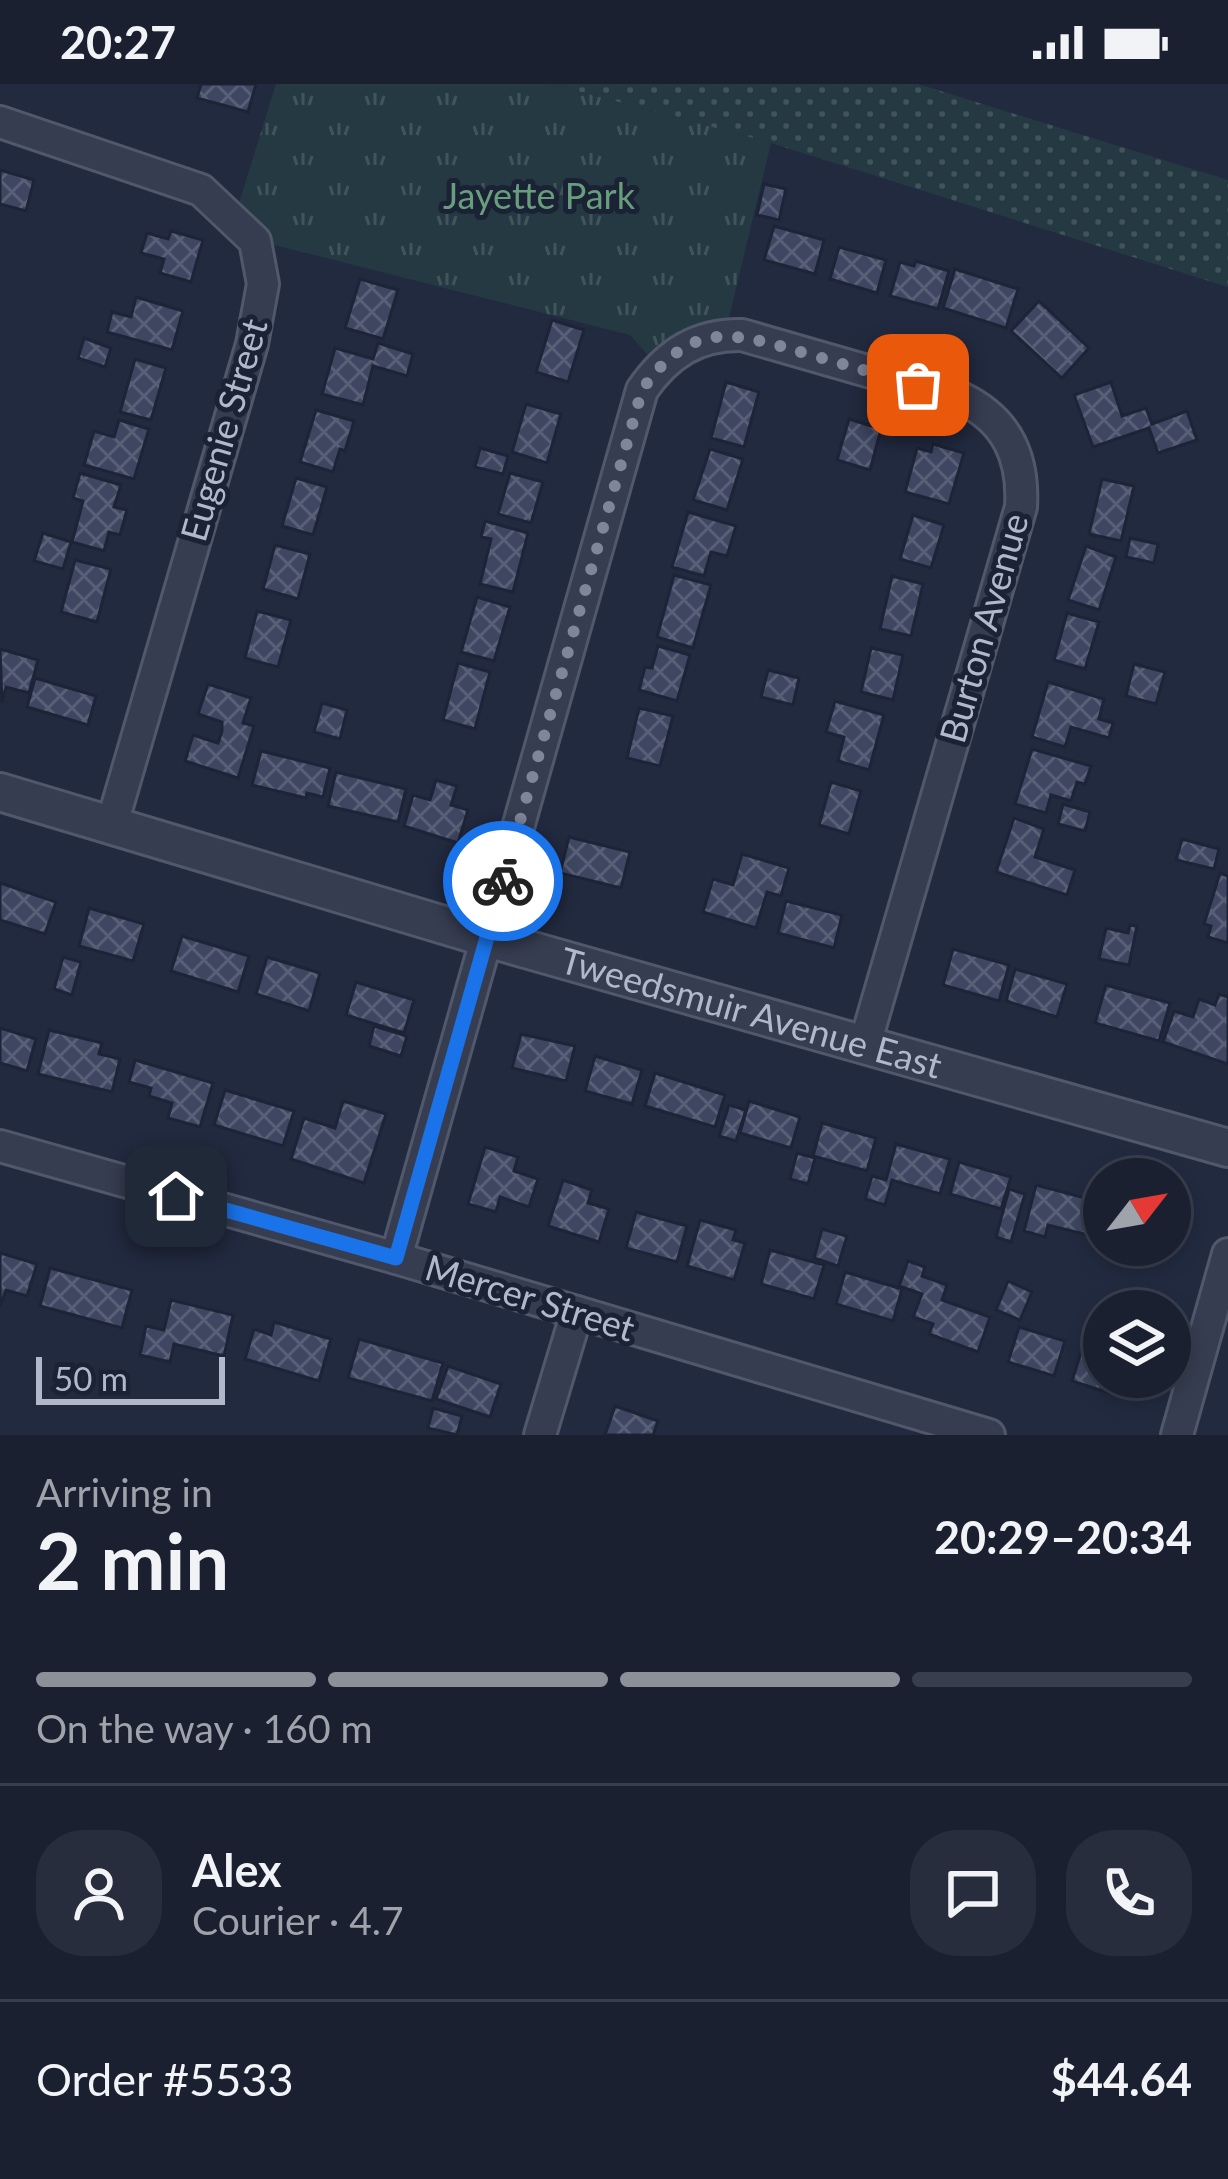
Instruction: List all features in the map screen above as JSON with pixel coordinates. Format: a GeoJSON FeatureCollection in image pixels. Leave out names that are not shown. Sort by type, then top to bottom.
{"type":"FeatureCollection","features":[{"type":"Feature","properties":{"kind":"street","name":"Eugenie Street"},"geometry":{"type":"LineString","coordinates":[[0,122],[201,190],[255,241],[263,284],[252,344],[112,824]]}},
{"type":"Feature","properties":{"kind":"street","name":"Burton Avenue"},"geometry":{"type":"LineString","coordinates":[[396,1258],[642,390],[684,347],[721,334],[742,335],[962,398],[985,409],[1002,427],[1022,480],[1021,507],[865,1043]]}},
{"type":"Feature","properties":{"kind":"street","name":"Tweedsmuir Avenue East"},"geometry":{"type":"LineString","coordinates":[[0,792],[487,938],[1228,1148]]}},
{"type":"Feature","properties":{"kind":"street","name":"Mercer Street"},"geometry":{"type":"LineString","coordinates":[[0,1146],[396,1258],[988,1435]]}},
{"type":"Feature","properties":{"kind":"street"},"geometry":{"type":"LineString","coordinates":[[1177,1435],[1228,1254]]}},
{"type":"Feature","properties":{"kind":"street"},"geometry":{"type":"LineString","coordinates":[[540,1435],[578,1312]]}},
{"type":"Feature","properties":{"kind":"green space","name":"Jayette Park"},"geometry":{"type":"Polygon","coordinates":[[[276,84],[551,84],[771,143],[724,338],[662,371],[630,335],[255,240],[235,216],[276,84]]]}},
{"type":"Feature","properties":{"kind":"green space"},"geometry":{"type":"Polygon","coordinates":[[[551,84],[918,84],[1228,180],[1228,287],[771,143],[551,84]]]}},
{"type":"Feature","properties":{"kind":"building"},"geometry":{"type":"Polygon","coordinates":[[[201,84],[256,84],[248,112],[197,98],[201,84]]]}},
{"type":"Feature","properties":{"kind":"building"},"geometry":{"type":"Polygon","coordinates":[[[0,170],[34,180],[26,211],[0,204],[0,170]]]}},
{"type":"Feature","properties":{"kind":"building"},"geometry":{"type":"Polygon","coordinates":[[[764,184],[786,189],[779,220],[757,215],[764,184]]]}},
{"type":"Feature","properties":{"kind":"building"},"geometry":{"type":"Polygon","coordinates":[[[774,226],[824,240],[815,274],[764,260],[774,226]]]}},
{"type":"Feature","properties":{"kind":"building"},"geometry":{"type":"Polygon","coordinates":[[[171,231],[203,240],[191,282],[160,273],[164,259],[141,253],[147,233],[168,239],[171,231]]]}},
{"type":"Feature","properties":{"kind":"building"},"geometry":{"type":"Polygon","coordinates":[[[839,247],[886,260],[877,293],[830,279],[839,247]]]}},
{"type":"Feature","properties":{"kind":"building"},"geometry":{"type":"Polygon","coordinates":[[[916,261],[949,271],[938,309],[890,296],[900,262],[914,266],[916,261]]]}},
{"type":"Feature","properties":{"kind":"building"},"geometry":{"type":"Polygon","coordinates":[[[955,269],[1018,289],[1006,328],[943,308],[955,269]]]}},
{"type":"Feature","properties":{"kind":"building"},"geometry":{"type":"Polygon","coordinates":[[[360,279],[398,290],[383,339],[345,328],[360,279]]]}},
{"type":"Feature","properties":{"kind":"building"},"geometry":{"type":"Polygon","coordinates":[[[136,297],[183,311],[172,350],[107,332],[112,312],[131,317],[136,297]]]}},
{"type":"Feature","properties":{"kind":"building"},"geometry":{"type":"Polygon","coordinates":[[[1039,301],[1089,348],[1062,378],[1011,331],[1039,301]]]}},
{"type":"Feature","properties":{"kind":"building"},"geometry":{"type":"Polygon","coordinates":[[[552,320],[584,330],[568,382],[536,372],[552,320]]]}},
{"type":"Feature","properties":{"kind":"building"},"geometry":{"type":"Polygon","coordinates":[[[84,338],[111,348],[105,367],[78,358],[84,338]]]}},
{"type":"Feature","properties":{"kind":"building"},"geometry":{"type":"Polygon","coordinates":[[[378,343],[413,354],[407,376],[373,366],[363,405],[322,394],[335,348],[373,359],[378,343]]]}},
{"type":"Feature","properties":{"kind":"building"},"geometry":{"type":"Polygon","coordinates":[[[135,359],[166,368],[151,420],[120,412],[135,359]]]}},
{"type":"Feature","properties":{"kind":"building"},"geometry":{"type":"Polygon","coordinates":[[[726,382],[759,392],[744,447],[711,438],[726,382]]]}},
{"type":"Feature","properties":{"kind":"building"},"geometry":{"type":"Polygon","coordinates":[[[1111,382],[1122,416],[1146,408],[1152,424],[1187,411],[1197,440],[1158,453],[1149,428],[1093,447],[1074,395],[1111,382]]]}},
{"type":"Feature","properties":{"kind":"building"},"geometry":{"type":"Polygon","coordinates":[[[526,404],[561,414],[547,463],[512,452],[526,404]]]}},
{"type":"Feature","properties":{"kind":"building"},"geometry":{"type":"Polygon","coordinates":[[[316,410],[354,421],[333,472],[300,462],[316,410]]]}},
{"type":"Feature","properties":{"kind":"building"},"geometry":{"type":"Polygon","coordinates":[[[849,419],[881,429],[870,470],[837,460],[849,419]]]}},
{"type":"Feature","properties":{"kind":"building"},"geometry":{"type":"Polygon","coordinates":[[[119,420],[149,429],[134,479],[84,465],[94,431],[114,437],[119,420]]]}},
{"type":"Feature","properties":{"kind":"building"},"geometry":{"type":"Polygon","coordinates":[[[933,444],[964,453],[949,504],[905,492],[917,448],[931,452],[933,444]]]}},
{"type":"Feature","properties":{"kind":"building"},"geometry":{"type":"Polygon","coordinates":[[[480,448],[508,456],[503,474],[475,467],[480,448]]]}},
{"type":"Feature","properties":{"kind":"building"},"geometry":{"type":"Polygon","coordinates":[[[710,449],[743,459],[727,510],[693,500],[710,449]]]}},
{"type":"Feature","properties":{"kind":"building"},"geometry":{"type":"Polygon","coordinates":[[[80,473],[121,485],[114,507],[127,510],[120,535],[109,532],[104,551],[72,542],[83,501],[73,498],[80,473]]]}},
{"type":"Feature","properties":{"kind":"building"},"geometry":{"type":"Polygon","coordinates":[[[510,473],[543,482],[531,523],[498,514],[510,473]]]}},
{"type":"Feature","properties":{"kind":"building"},"geometry":{"type":"Polygon","coordinates":[[[296,478],[327,487],[313,535],[282,526],[296,478]]]}},
{"type":"Feature","properties":{"kind":"building"},"geometry":{"type":"Polygon","coordinates":[[[1102,479],[1134,486],[1121,541],[1089,534],[1102,479]]]}},
{"type":"Feature","properties":{"kind":"building"},"geometry":{"type":"Polygon","coordinates":[[[688,512],[736,526],[727,556],[711,552],[704,576],[672,567],[688,512]]]}},
{"type":"Feature","properties":{"kind":"building"},"geometry":{"type":"Polygon","coordinates":[[[913,515],[944,525],[931,568],[900,559],[913,515]]]}},
{"type":"Feature","properties":{"kind":"building"},"geometry":{"type":"Polygon","coordinates":[[[485,521],[528,533],[513,592],[480,584],[491,539],[481,537],[485,521]]]}},
{"type":"Feature","properties":{"kind":"building"},"geometry":{"type":"Polygon","coordinates":[[[43,533],[71,542],[63,569],[34,561],[43,533]]]}},
{"type":"Feature","properties":{"kind":"building"},"geometry":{"type":"Polygon","coordinates":[[[1130,538],[1158,544],[1154,563],[1126,557],[1130,538]]]}},
{"type":"Feature","properties":{"kind":"building"},"geometry":{"type":"Polygon","coordinates":[[[275,545],[310,554],[298,599],[263,589],[275,545]]]}},
{"type":"Feature","properties":{"kind":"building"},"geometry":{"type":"Polygon","coordinates":[[[1086,546],[1116,557],[1099,610],[1068,600],[1086,546]]]}},
{"type":"Feature","properties":{"kind":"building"},"geometry":{"type":"Polygon","coordinates":[[[75,560],[111,569],[97,622],[61,612],[75,560]]]}},
{"type":"Feature","properties":{"kind":"building"},"geometry":{"type":"Polygon","coordinates":[[[674,575],[711,585],[693,648],[657,637],[674,575]]]}},
{"type":"Feature","properties":{"kind":"building"},"geometry":{"type":"Polygon","coordinates":[[[892,576],[923,584],[911,636],[880,629],[892,576]]]}},
{"type":"Feature","properties":{"kind":"building"},"geometry":{"type":"Polygon","coordinates":[[[477,597],[510,607],[494,661],[461,652],[477,597]]]}},
{"type":"Feature","properties":{"kind":"building"},"geometry":{"type":"Polygon","coordinates":[[[257,611],[291,620],[278,667],[245,658],[257,611]]]}},
{"type":"Feature","properties":{"kind":"building"},"geometry":{"type":"Polygon","coordinates":[[[1067,613],[1099,622],[1085,669],[1054,660],[1067,613]]]}},
{"type":"Feature","properties":{"kind":"building"},"geometry":{"type":"Polygon","coordinates":[[[658,646],[690,655],[677,701],[639,690],[645,667],[652,668],[658,646]]]}},
{"type":"Feature","properties":{"kind":"building"},"geometry":{"type":"Polygon","coordinates":[[[871,648],[903,655],[893,700],[861,692],[871,648]]]}},
{"type":"Feature","properties":{"kind":"building"},"geometry":{"type":"Polygon","coordinates":[[[0,649],[38,660],[29,693],[6,687],[2,703],[0,649]]]}},
{"type":"Feature","properties":{"kind":"building"},"geometry":{"type":"Polygon","coordinates":[[[458,663],[490,672],[475,729],[443,720],[458,663]]]}},
{"type":"Feature","properties":{"kind":"building"},"geometry":{"type":"Polygon","coordinates":[[[1134,664],[1165,672],[1156,704],[1126,696],[1134,664]]]}},
{"type":"Feature","properties":{"kind":"building"},"geometry":{"type":"Polygon","coordinates":[[[768,670],[799,678],[793,705],[761,697],[768,670]]]}},
{"type":"Feature","properties":{"kind":"building"},"geometry":{"type":"Polygon","coordinates":[[[35,678],[96,696],[88,725],[27,707],[35,678]]]}},
{"type":"Feature","properties":{"kind":"building"},"geometry":{"type":"Polygon","coordinates":[[[1048,682],[1104,699],[1099,719],[1113,723],[1109,738],[1071,727],[1065,747],[1032,737],[1048,682]]]}},
{"type":"Feature","properties":{"kind":"building"},"geometry":{"type":"Polygon","coordinates":[[[208,684],[251,698],[243,723],[254,726],[238,778],[185,761],[193,735],[218,743],[222,731],[222,722],[198,714],[208,684]]]}},
{"type":"Feature","properties":{"kind":"building"},"geometry":{"type":"Polygon","coordinates":[[[835,701],[884,715],[869,770],[838,761],[844,737],[826,732],[835,701]]]}},
{"type":"Feature","properties":{"kind":"building"},"geometry":{"type":"Polygon","coordinates":[[[322,703],[347,710],[340,739],[314,732],[322,703]]]}},
{"type":"Feature","properties":{"kind":"building"},"geometry":{"type":"Polygon","coordinates":[[[639,708],[673,716],[660,766],[627,758],[639,708]]]}},
{"type":"Feature","properties":{"kind":"building"},"geometry":{"type":"Polygon","coordinates":[[[1032,749],[1091,766],[1085,784],[1077,782],[1071,801],[1051,795],[1046,813],[1015,804],[1032,749]]]}},
{"type":"Feature","properties":{"kind":"building"},"geometry":{"type":"Polygon","coordinates":[[[261,751],[330,768],[323,797],[307,793],[306,798],[252,785],[261,751]]]}},
{"type":"Feature","properties":{"kind":"building"},"geometry":{"type":"Polygon","coordinates":[[[336,772],[406,789],[398,822],[328,806],[336,772]]]}},
{"type":"Feature","properties":{"kind":"building"},"geometry":{"type":"Polygon","coordinates":[[[436,780],[457,786],[451,805],[468,810],[458,843],[404,826],[413,795],[430,800],[436,780]]]}},
{"type":"Feature","properties":{"kind":"building"},"geometry":{"type":"Polygon","coordinates":[[[831,782],[861,791],[849,834],[819,825],[831,782]]]}},
{"type":"Feature","properties":{"kind":"building"},"geometry":{"type":"Polygon","coordinates":[[[1063,804],[1090,812],[1085,831],[1058,824],[1063,804]]]}},
{"type":"Feature","properties":{"kind":"building"},"geometry":{"type":"Polygon","coordinates":[[[1014,818],[1044,829],[1035,857],[1075,870],[1067,895],[996,872],[1014,818]]]}},
{"type":"Feature","properties":{"kind":"building"},"geometry":{"type":"Polygon","coordinates":[[[569,837],[630,852],[621,888],[560,873],[569,837]]]}},
{"type":"Feature","properties":{"kind":"building"},"geometry":{"type":"Polygon","coordinates":[[[1182,839],[1219,849],[1214,869],[1176,860],[1182,839]]]}},
{"type":"Feature","properties":{"kind":"building"},"geometry":{"type":"Polygon","coordinates":[[[742,854],[789,868],[781,896],[767,892],[756,928],[703,912],[713,879],[733,885],[742,854]]]}},
{"type":"Feature","properties":{"kind":"building"},"geometry":{"type":"Polygon","coordinates":[[[1220,873],[1228,876],[1228,943],[1208,937],[1211,926],[1204,924],[1220,873]]]}},
{"type":"Feature","properties":{"kind":"building"},"geometry":{"type":"Polygon","coordinates":[[[0,883],[56,902],[45,934],[0,920],[0,883]]]}},
{"type":"Feature","properties":{"kind":"building"},"geometry":{"type":"Polygon","coordinates":[[[786,901],[842,915],[834,948],[778,933],[786,901]]]}},
{"type":"Feature","properties":{"kind":"building"},"geometry":{"type":"Polygon","coordinates":[[[89,908],[144,924],[133,961],[79,946],[89,908]]]}},
{"type":"Feature","properties":{"kind":"building"},"geometry":{"type":"Polygon","coordinates":[[[1130,925],[1137,926],[1129,965],[1099,959],[1106,928],[1128,933],[1130,925]]]}},
{"type":"Feature","properties":{"kind":"building"},"geometry":{"type":"Polygon","coordinates":[[[182,936],[249,956],[238,992],[171,971],[182,936]]]}},
{"type":"Feature","properties":{"kind":"building"},"geometry":{"type":"Polygon","coordinates":[[[953,949],[1009,965],[999,1001],[943,985],[953,949]]]}},
{"type":"Feature","properties":{"kind":"building"},"geometry":{"type":"Polygon","coordinates":[[[63,957],[81,962],[72,995],[54,989],[63,957]]]}},
{"type":"Feature","properties":{"kind":"building"},"geometry":{"type":"Polygon","coordinates":[[[267,957],[320,973],[309,1011],[256,994],[267,957]]]}},
{"type":"Feature","properties":{"kind":"building"},"geometry":{"type":"Polygon","coordinates":[[[1015,969],[1067,984],[1057,1017],[1006,1001],[1015,969]]]}},
{"type":"Feature","properties":{"kind":"building"},"geometry":{"type":"Polygon","coordinates":[[[356,982],[414,1000],[404,1033],[346,1015],[356,982]]]}},
{"type":"Feature","properties":{"kind":"building"},"geometry":{"type":"Polygon","coordinates":[[[1106,985],[1170,1003],[1159,1041],[1095,1023],[1106,985]]]}},
{"type":"Feature","properties":{"kind":"building"},"geometry":{"type":"Polygon","coordinates":[[[1219,994],[1228,997],[1228,1064],[1163,1042],[1174,1011],[1193,1017],[1199,999],[1215,1005],[1219,994]]]}},
{"type":"Feature","properties":{"kind":"building"},"geometry":{"type":"Polygon","coordinates":[[[374,1026],[407,1036],[401,1056],[369,1046],[374,1026]]]}},
{"type":"Feature","properties":{"kind":"building"},"geometry":{"type":"Polygon","coordinates":[[[0,1028],[36,1039],[27,1071],[0,1063],[0,1028]]]}},
{"type":"Feature","properties":{"kind":"building"},"geometry":{"type":"Polygon","coordinates":[[[49,1030],[102,1043],[99,1054],[120,1059],[112,1092],[38,1074],[49,1030]]]}},
{"type":"Feature","properties":{"kind":"building"},"geometry":{"type":"Polygon","coordinates":[[[521,1034],[575,1046],[566,1081],[512,1068],[521,1034]]]}},
{"type":"Feature","properties":{"kind":"building"},"geometry":{"type":"Polygon","coordinates":[[[595,1056],[642,1070],[632,1104],[585,1091],[595,1056]]]}},
{"type":"Feature","properties":{"kind":"building"},"geometry":{"type":"Polygon","coordinates":[[[135,1060],[213,1083],[200,1127],[168,1118],[172,1103],[149,1096],[151,1088],[129,1082],[135,1060]]]}},
{"type":"Feature","properties":{"kind":"building"},"geometry":{"type":"Polygon","coordinates":[[[655,1073],[725,1095],[715,1127],[645,1106],[655,1073]]]}},
{"type":"Feature","properties":{"kind":"building"},"geometry":{"type":"Polygon","coordinates":[[[225,1090],[294,1111],[283,1146],[214,1125],[225,1090]]]}},
{"type":"Feature","properties":{"kind":"building"},"geometry":{"type":"Polygon","coordinates":[[[343,1101],[386,1114],[364,1183],[291,1159],[304,1118],[335,1128],[343,1101]]]}},
{"type":"Feature","properties":{"kind":"building"},"geometry":{"type":"Polygon","coordinates":[[[749,1101],[800,1117],[791,1148],[740,1133],[749,1101]]]}},
{"type":"Feature","properties":{"kind":"building"},"geometry":{"type":"Polygon","coordinates":[[[729,1105],[746,1110],[736,1141],[719,1136],[729,1105]]]}},
{"type":"Feature","properties":{"kind":"building"},"geometry":{"type":"Polygon","coordinates":[[[822,1123],[876,1138],[867,1171],[813,1156],[822,1123]]]}},
{"type":"Feature","properties":{"kind":"building"},"geometry":{"type":"Polygon","coordinates":[[[896,1144],[950,1159],[940,1194],[892,1180],[885,1205],[865,1199],[872,1176],[886,1180],[896,1144]]]}},
{"type":"Feature","properties":{"kind":"building"},"geometry":{"type":"Polygon","coordinates":[[[485,1147],[518,1157],[514,1171],[538,1179],[529,1207],[500,1197],[496,1212],[468,1204],[485,1147]]]}},
{"type":"Feature","properties":{"kind":"building"},"geometry":{"type":"Polygon","coordinates":[[[797,1153],[815,1158],[808,1184],[790,1179],[797,1153]]]}},
{"type":"Feature","properties":{"kind":"building"},"geometry":{"type":"Polygon","coordinates":[[[959,1162],[1011,1177],[1001,1209],[950,1194],[959,1162]]]}},
{"type":"Feature","properties":{"kind":"building"},"geometry":{"type":"Polygon","coordinates":[[[563,1180],[592,1190],[588,1203],[609,1209],[599,1242],[548,1226],[563,1180]]]}},
{"type":"Feature","properties":{"kind":"building"},"geometry":{"type":"Polygon","coordinates":[[[1036,1185],[1083,1197],[1083,1234],[1048,1225],[1045,1237],[1024,1231],[1036,1185]]]}},
{"type":"Feature","properties":{"kind":"building"},"geometry":{"type":"Polygon","coordinates":[[[1009,1189],[1025,1194],[1011,1242],[996,1237],[1009,1189]]]}},
{"type":"Feature","properties":{"kind":"building"},"geometry":{"type":"Polygon","coordinates":[[[636,1212],[687,1226],[677,1262],[626,1248],[636,1212]]]}},
{"type":"Feature","properties":{"kind":"building"},"geometry":{"type":"Polygon","coordinates":[[[700,1220],[736,1230],[733,1240],[745,1243],[734,1280],[687,1266],[700,1220]]]}},
{"type":"Feature","properties":{"kind":"building"},"geometry":{"type":"Polygon","coordinates":[[[822,1229],[847,1236],[838,1266],[814,1258],[822,1229]]]}},
{"type":"Feature","properties":{"kind":"building"},"geometry":{"type":"Polygon","coordinates":[[[770,1250],[824,1265],[814,1299],[761,1284],[770,1250]]]}},
{"type":"Feature","properties":{"kind":"building"},"geometry":{"type":"Polygon","coordinates":[[[0,1253],[37,1264],[27,1296],[6,1290],[0,1307],[0,1253]]]}},
{"type":"Feature","properties":{"kind":"building"},"geometry":{"type":"Polygon","coordinates":[[[908,1261],[925,1267],[922,1276],[947,1285],[942,1300],[990,1317],[978,1352],[929,1334],[933,1324],[913,1317],[922,1294],[899,1286],[908,1261]]]}},
{"type":"Feature","properties":{"kind":"building"},"geometry":{"type":"Polygon","coordinates":[[[50,1268],[132,1290],[122,1328],[40,1306],[50,1268]]]}},
{"type":"Feature","properties":{"kind":"building"},"geometry":{"type":"Polygon","coordinates":[[[845,1272],[902,1289],[893,1321],[836,1304],[845,1272]]]}},
{"type":"Feature","properties":{"kind":"building"},"geometry":{"type":"Polygon","coordinates":[[[1008,1281],[1032,1292],[1020,1320],[996,1310],[1008,1281]]]}},
{"type":"Feature","properties":{"kind":"building"},"geometry":{"type":"Polygon","coordinates":[[[171,1300],[233,1315],[224,1356],[174,1344],[170,1362],[140,1355],[146,1326],[164,1330],[171,1300]]]}},
{"type":"Feature","properties":{"kind":"building"},"geometry":{"type":"Polygon","coordinates":[[[274,1322],[331,1339],[319,1381],[245,1359],[254,1329],[271,1335],[274,1322]]]}},
{"type":"Feature","properties":{"kind":"building"},"geometry":{"type":"Polygon","coordinates":[[[1019,1327],[1065,1341],[1054,1376],[1008,1362],[1019,1327]]]}},
{"type":"Feature","properties":{"kind":"building"},"geometry":{"type":"Polygon","coordinates":[[[359,1339],[443,1363],[432,1401],[348,1378],[359,1339]]]}},
{"type":"Feature","properties":{"kind":"building"},"geometry":{"type":"Polygon","coordinates":[[[1082,1349],[1083,1349],[1083,1385],[1072,1381],[1082,1349]]]}},
{"type":"Feature","properties":{"kind":"building"},"geometry":{"type":"Polygon","coordinates":[[[448,1366],[501,1384],[490,1417],[436,1399],[448,1366]]]}},
{"type":"Feature","properties":{"kind":"building"},"geometry":{"type":"Polygon","coordinates":[[[615,1406],[658,1421],[653,1435],[605,1435],[615,1406]]]}},
{"type":"Feature","properties":{"kind":"building"},"geometry":{"type":"Polygon","coordinates":[[[433,1408],[462,1416],[457,1435],[428,1428],[433,1408]]]}},
{"type":"Feature","properties":{"kind":"way so far"},"geometry":{"type":"LineString","coordinates":[[503,881],[642,390],[653,375],[684,347],[721,334],[742,335],[918,385]]}},
{"type":"Feature","properties":{"kind":"route"},"geometry":{"type":"LineString","coordinates":[[176,1196],[396,1258],[503,881]]}}]}
